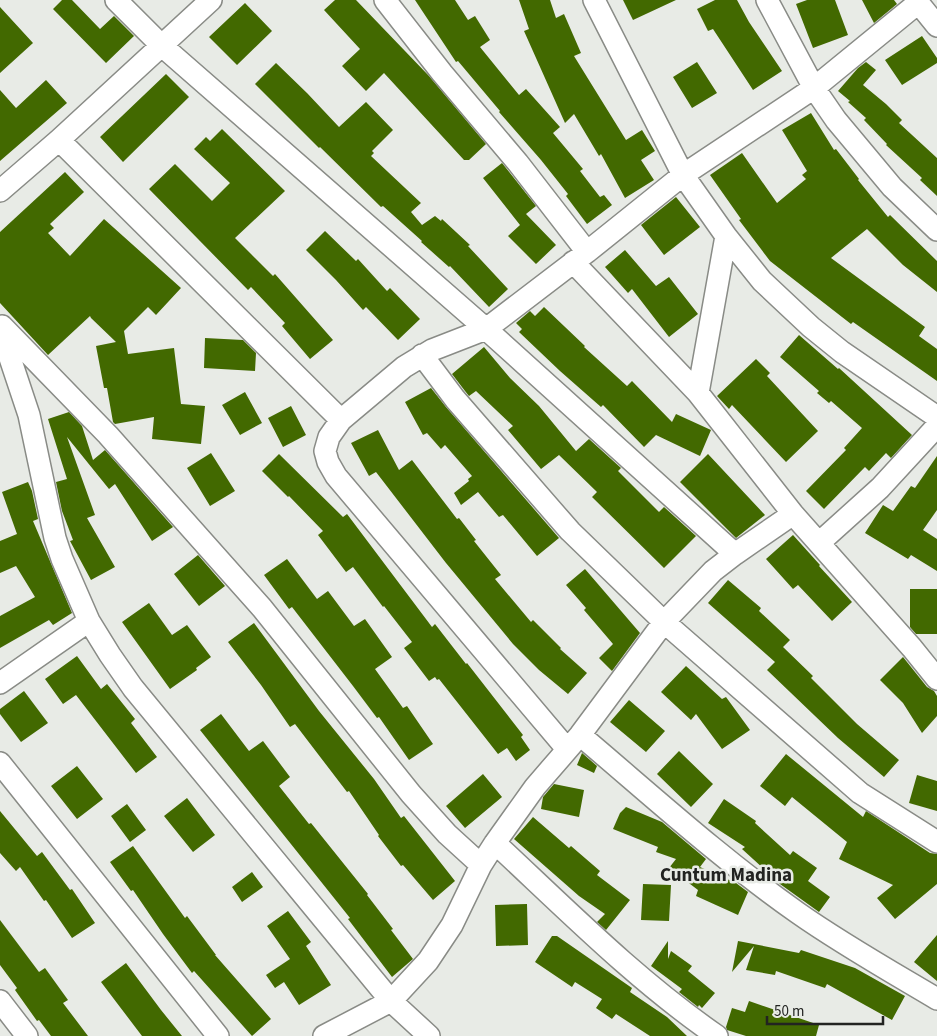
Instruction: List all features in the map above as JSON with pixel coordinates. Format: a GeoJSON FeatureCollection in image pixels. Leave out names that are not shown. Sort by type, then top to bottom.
{"type":"FeatureCollection","features":[{"type":"Feature","properties":{"kind":"street"},"geometry":{"type":"LineString","coordinates":[[116,0],[161,45],[486,329],[735,554]]}},
{"type":"Feature","properties":{"kind":"street"},"geometry":{"type":"LineString","coordinates":[[0,191],[59,140],[211,0]]}},
{"type":"Feature","properties":{"kind":"street"},"geometry":{"type":"LineString","coordinates":[[385,0],[442,73],[518,163],[580,257],[698,393],[793,514],[912,648],[937,679]]}},
{"type":"Feature","properties":{"kind":"street"},"geometry":{"type":"LineString","coordinates":[[594,0],[683,175],[726,236],[762,281],[842,352],[937,417]]}},
{"type":"Feature","properties":{"kind":"street"},"geometry":{"type":"LineString","coordinates":[[767,0],[814,88],[836,120],[892,187],[937,230]]}},
{"type":"Feature","properties":{"kind":"street"},"geometry":{"type":"LineString","coordinates":[[937,26],[917,2],[814,88],[683,175],[486,329],[422,355],[404,366],[342,420],[329,437],[325,451],[328,462],[336,476],[573,742],[798,913],[850,947],[937,999]]}},
{"type":"Feature","properties":{"kind":"street"},"geometry":{"type":"LineString","coordinates":[[59,140],[342,420]]}},
{"type":"Feature","properties":{"kind":"street"},"geometry":{"type":"LineString","coordinates":[[698,393],[726,236]]}},
{"type":"Feature","properties":{"kind":"street"},"geometry":{"type":"LineString","coordinates":[[0,324],[108,435],[192,529],[262,608],[411,794],[447,834],[481,865]]}},
{"type":"Feature","properties":{"kind":"street"},"geometry":{"type":"LineString","coordinates":[[0,328],[29,415],[60,552],[89,621],[132,688],[391,1001],[429,1036]]}},
{"type":"Feature","properties":{"kind":"street"},"geometry":{"type":"LineString","coordinates":[[422,355],[455,399],[570,531],[664,622],[860,793],[937,842]]}},
{"type":"Feature","properties":{"kind":"street"},"geometry":{"type":"LineString","coordinates":[[819,543],[933,438]]}},
{"type":"Feature","properties":{"kind":"street"},"geometry":{"type":"LineString","coordinates":[[324,1036],[391,1001],[428,961],[452,925],[481,865],[495,844],[535,787],[573,742],[664,622],[713,571],[793,514]]}},
{"type":"Feature","properties":{"kind":"street"},"geometry":{"type":"LineString","coordinates":[[0,683],[89,621]]}},
{"type":"Feature","properties":{"kind":"street"},"geometry":{"type":"LineString","coordinates":[[0,763],[218,1036]]}},
{"type":"Feature","properties":{"kind":"street"},"geometry":{"type":"LineString","coordinates":[[495,844],[633,972],[717,1036]]}},
{"type":"Feature","properties":{"kind":"street"},"geometry":{"type":"LineString","coordinates":[[0,1001],[27,1036]]}},
{"type":"Feature","properties":{"kind":"building"},"geometry":{"type":"Polygon","coordinates":[[[62,0],[72,0],[100,29],[114,16],[134,36],[106,63],[53,9],[62,0]]]}},
{"type":"Feature","properties":{"kind":"building"},"geometry":{"type":"Polygon","coordinates":[[[335,0],[356,0],[429,76],[486,144],[469,160],[464,160],[384,73],[366,91],[342,66],[360,49],[324,10],[335,0]]]}},
{"type":"Feature","properties":{"kind":"building"},"geometry":{"type":"Polygon","coordinates":[[[415,0],[455,0],[468,20],[475,16],[490,40],[480,47],[519,95],[526,89],[560,127],[553,133],[583,169],[580,171],[600,197],[604,195],[612,205],[587,224],[566,196],[568,194],[541,160],[458,61],[456,62],[415,0]]]}},
{"type":"Feature","properties":{"kind":"building"},"geometry":{"type":"Polygon","coordinates":[[[519,0],[550,0],[556,18],[564,14],[581,53],[574,56],[626,140],[642,130],[655,151],[641,160],[654,180],[625,198],[601,154],[599,156],[574,114],[565,123],[524,31],[529,29],[519,0]]]}},
{"type":"Feature","properties":{"kind":"building"},"geometry":{"type":"Polygon","coordinates":[[[623,0],[676,0],[633,20],[623,0]]]}},
{"type":"Feature","properties":{"kind":"building"},"geometry":{"type":"Polygon","coordinates":[[[715,0],[737,0],[749,22],[782,71],[753,90],[713,29],[708,31],[697,9],[715,0]]]}},
{"type":"Feature","properties":{"kind":"building"},"geometry":{"type":"Polygon","coordinates":[[[807,0],[835,0],[848,35],[813,48],[796,4],[807,0]]]}},
{"type":"Feature","properties":{"kind":"building"},"geometry":{"type":"Polygon","coordinates":[[[862,0],[894,0],[897,4],[874,23],[862,0]]]}},
{"type":"Feature","properties":{"kind":"building"},"geometry":{"type":"Polygon","coordinates":[[[245,3],[272,31],[237,65],[209,37],[245,3]]]}},
{"type":"Feature","properties":{"kind":"building"},"geometry":{"type":"Polygon","coordinates":[[[0,7],[33,43],[0,73],[0,7]]]}},
{"type":"Feature","properties":{"kind":"building"},"geometry":{"type":"Polygon","coordinates":[[[922,36],[937,58],[937,63],[902,85],[885,60],[922,36]]]}},
{"type":"Feature","properties":{"kind":"building"},"geometry":{"type":"Polygon","coordinates":[[[697,62],[717,93],[692,108],[673,77],[697,62]]]}},
{"type":"Feature","properties":{"kind":"building"},"geometry":{"type":"Polygon","coordinates":[[[866,62],[876,70],[863,85],[886,104],[902,120],[899,123],[937,158],[937,196],[920,180],[922,178],[886,145],[864,120],[866,118],[838,91],[858,68],[866,62]]]}},
{"type":"Feature","properties":{"kind":"building"},"geometry":{"type":"Polygon","coordinates":[[[276,63],[339,127],[366,102],[393,130],[372,151],[374,153],[371,156],[421,203],[411,212],[422,225],[435,216],[441,221],[442,219],[470,245],[468,246],[508,289],[489,307],[450,266],[383,206],[381,207],[255,84],[276,63]]]}},
{"type":"Feature","properties":{"kind":"building"},"geometry":{"type":"Polygon","coordinates":[[[166,74],[189,97],[123,162],[100,137],[166,74]]]}},
{"type":"Feature","properties":{"kind":"building"},"geometry":{"type":"Polygon","coordinates":[[[46,80],[67,103],[0,161],[0,90],[16,108],[46,80]]]}},
{"type":"Feature","properties":{"kind":"building"},"geometry":{"type":"Polygon","coordinates":[[[811,113],[834,150],[836,149],[888,217],[890,215],[937,261],[937,292],[903,265],[867,229],[831,258],[925,327],[919,336],[937,349],[937,381],[853,322],[851,324],[770,261],[739,220],[741,219],[710,175],[742,153],[777,203],[806,179],[802,175],[807,171],[782,130],[811,113]]]}},
{"type":"Feature","properties":{"kind":"building"},"geometry":{"type":"Polygon","coordinates":[[[222,129],[285,191],[235,238],[273,276],[275,274],[333,340],[310,359],[282,326],[285,323],[251,287],[248,290],[149,189],[175,164],[212,201],[230,183],[194,149],[206,137],[210,141],[222,129]]]}},
{"type":"Feature","properties":{"kind":"building"},"geometry":{"type":"Polygon","coordinates":[[[502,163],[536,206],[526,214],[556,245],[536,264],[508,236],[520,225],[483,178],[502,163]]]}},
{"type":"Feature","properties":{"kind":"building"},"geometry":{"type":"Polygon","coordinates":[[[65,172],[84,192],[50,224],[54,228],[48,233],[70,256],[104,219],[181,288],[156,315],[148,307],[124,331],[128,354],[174,348],[181,404],[205,406],[201,444],[152,439],[154,417],[115,424],[113,422],[107,388],[104,388],[96,346],[116,342],[90,316],[48,355],[0,303],[0,232],[65,172]]]}},
{"type":"Feature","properties":{"kind":"building"},"geometry":{"type":"Polygon","coordinates":[[[676,197],[700,227],[664,255],[641,225],[676,197]]]}},
{"type":"Feature","properties":{"kind":"building"},"geometry":{"type":"Polygon","coordinates":[[[325,231],[356,261],[358,259],[387,291],[390,288],[420,319],[398,340],[366,307],[363,310],[306,250],[325,231]]]}},
{"type":"Feature","properties":{"kind":"building"},"geometry":{"type":"Polygon","coordinates":[[[625,250],[656,286],[669,277],[698,314],[669,337],[632,289],[628,293],[605,267],[625,250]]]}},
{"type":"Feature","properties":{"kind":"building"},"geometry":{"type":"Polygon","coordinates":[[[544,307],[627,386],[632,381],[672,422],[676,414],[711,430],[700,456],[656,435],[644,447],[603,405],[601,407],[519,332],[522,329],[516,323],[530,311],[535,316],[544,307]]]}},
{"type":"Feature","properties":{"kind":"building"},"geometry":{"type":"Polygon","coordinates":[[[799,335],[839,368],[912,435],[891,458],[886,453],[869,471],[865,467],[824,509],[806,491],[846,450],[844,448],[862,428],[831,401],[829,403],[817,393],[819,391],[780,357],[799,335]]]}},
{"type":"Feature","properties":{"kind":"building"},"geometry":{"type":"Polygon","coordinates":[[[205,338],[243,340],[256,353],[255,371],[204,368],[205,338]]]}},
{"type":"Feature","properties":{"kind":"building"},"geometry":{"type":"Polygon","coordinates":[[[484,347],[510,378],[539,406],[576,451],[589,439],[621,468],[618,471],[659,512],[664,507],[696,536],[664,568],[592,497],[597,492],[559,455],[541,469],[508,430],[513,426],[476,391],[469,396],[452,374],[484,347]]]}},
{"type":"Feature","properties":{"kind":"building"},"geometry":{"type":"Polygon","coordinates":[[[756,359],[770,373],[767,376],[818,431],[786,462],[732,405],[729,409],[717,396],[756,359]]]}},
{"type":"Feature","properties":{"kind":"building"},"geometry":{"type":"Polygon","coordinates":[[[431,388],[559,538],[537,556],[503,515],[499,517],[478,492],[461,505],[454,493],[469,481],[468,479],[472,476],[445,445],[441,449],[427,433],[423,435],[405,402],[431,388]]]}},
{"type":"Feature","properties":{"kind":"building"},"geometry":{"type":"Polygon","coordinates":[[[245,392],[262,423],[240,435],[222,405],[245,392]]]}},
{"type":"Feature","properties":{"kind":"building"},"geometry":{"type":"Polygon","coordinates":[[[291,406],[306,435],[283,447],[268,418],[291,406]]]}},
{"type":"Feature","properties":{"kind":"building"},"geometry":{"type":"Polygon","coordinates":[[[69,412],[82,426],[93,460],[105,450],[173,527],[152,541],[115,484],[109,489],[67,437],[95,515],[87,518],[115,567],[91,580],[70,541],[73,540],[62,511],[56,482],[67,479],[48,419],[69,412]]]}},
{"type":"Feature","properties":{"kind":"building"},"geometry":{"type":"Polygon","coordinates":[[[378,430],[399,470],[412,460],[457,519],[459,518],[476,540],[474,541],[501,575],[495,579],[531,622],[533,620],[560,649],[587,673],[568,694],[539,670],[513,644],[446,563],[376,472],[369,476],[351,443],[378,430]]]}},
{"type":"Feature","properties":{"kind":"building"},"geometry":{"type":"Polygon","coordinates":[[[211,453],[235,491],[210,506],[187,468],[211,453]]]}},
{"type":"Feature","properties":{"kind":"building"},"geometry":{"type":"Polygon","coordinates":[[[279,454],[343,517],[347,514],[432,627],[435,624],[523,735],[521,737],[530,750],[516,761],[507,748],[498,754],[439,679],[437,680],[435,677],[429,681],[404,648],[412,642],[353,567],[346,572],[318,535],[323,531],[262,471],[279,454]]]}},
{"type":"Feature","properties":{"kind":"building"},"geometry":{"type":"Polygon","coordinates":[[[708,454],[765,515],[736,538],[680,482],[708,454]]]}},
{"type":"Feature","properties":{"kind":"building"},"geometry":{"type":"Polygon","coordinates":[[[937,456],[937,510],[923,530],[937,539],[937,571],[911,555],[908,559],[865,533],[883,505],[893,511],[911,486],[915,488],[937,456]]]}},
{"type":"Feature","properties":{"kind":"building"},"geometry":{"type":"Polygon","coordinates":[[[28,482],[32,491],[38,519],[33,521],[72,613],[53,625],[49,620],[0,648],[0,616],[35,597],[16,566],[0,573],[0,541],[17,534],[2,492],[28,482]]]}},
{"type":"Feature","properties":{"kind":"building"},"geometry":{"type":"Polygon","coordinates":[[[793,535],[852,602],[832,621],[798,585],[793,589],[766,559],[793,535]]]}},
{"type":"Feature","properties":{"kind":"building"},"geometry":{"type":"Polygon","coordinates":[[[198,555],[225,586],[199,606],[174,574],[198,555]]]}},
{"type":"Feature","properties":{"kind":"building"},"geometry":{"type":"Polygon","coordinates":[[[287,559],[317,599],[328,591],[354,626],[365,619],[392,657],[375,669],[403,708],[407,706],[433,744],[409,760],[379,717],[377,718],[292,607],[289,609],[264,575],[287,559]]]}},
{"type":"Feature","properties":{"kind":"building"},"geometry":{"type":"Polygon","coordinates":[[[585,569],[640,633],[612,671],[599,658],[613,644],[566,585],[585,569]]]}},
{"type":"Feature","properties":{"kind":"building"},"geometry":{"type":"Polygon","coordinates":[[[728,580],[761,608],[759,611],[790,640],[783,647],[813,676],[811,678],[857,724],[899,760],[884,777],[838,738],[767,670],[775,662],[708,603],[728,580]]]}},
{"type":"Feature","properties":{"kind":"building"},"geometry":{"type":"Polygon","coordinates":[[[910,589],[937,589],[937,634],[916,634],[910,627],[910,589]]]}},
{"type":"Feature","properties":{"kind":"building"},"geometry":{"type":"Polygon","coordinates":[[[149,603],[172,635],[187,625],[211,657],[196,668],[197,670],[170,689],[122,622],[149,603]]]}},
{"type":"Feature","properties":{"kind":"building"},"geometry":{"type":"Polygon","coordinates":[[[254,623],[319,711],[374,779],[401,818],[404,816],[455,881],[433,900],[403,865],[401,866],[378,836],[349,791],[347,792],[295,724],[290,727],[228,642],[254,623]]]}},
{"type":"Feature","properties":{"kind":"building"},"geometry":{"type":"Polygon","coordinates":[[[77,656],[101,689],[107,684],[135,719],[131,723],[157,757],[136,773],[76,695],[63,704],[45,679],[77,656]]]}},
{"type":"Feature","properties":{"kind":"building"},"geometry":{"type":"Polygon","coordinates":[[[903,657],[927,687],[934,691],[937,696],[937,716],[922,733],[903,703],[880,680],[903,657]]]}},
{"type":"Feature","properties":{"kind":"building"},"geometry":{"type":"Polygon","coordinates":[[[686,666],[722,699],[726,697],[750,730],[722,749],[696,714],[691,720],[661,692],[686,666]]]}},
{"type":"Feature","properties":{"kind":"building"},"geometry":{"type":"Polygon","coordinates":[[[24,691],[48,723],[21,742],[0,714],[0,709],[24,691]]]}},
{"type":"Feature","properties":{"kind":"building"},"geometry":{"type":"Polygon","coordinates":[[[629,700],[665,731],[646,752],[610,722],[629,700]]]}},
{"type":"Feature","properties":{"kind":"building"},"geometry":{"type":"Polygon","coordinates":[[[221,714],[249,751],[263,741],[290,777],[279,786],[368,894],[393,929],[391,930],[413,959],[392,977],[348,919],[350,918],[200,730],[221,714]]]}},
{"type":"Feature","properties":{"kind":"building"},"geometry":{"type":"Polygon","coordinates":[[[679,751],[713,784],[691,807],[657,774],[679,751]]]}},
{"type":"Feature","properties":{"kind":"building"},"geometry":{"type":"Polygon","coordinates":[[[582,753],[597,766],[594,773],[577,765],[582,753]]]}},
{"type":"Feature","properties":{"kind":"building"},"geometry":{"type":"Polygon","coordinates":[[[786,754],[863,817],[866,811],[930,853],[937,854],[937,884],[895,919],[877,898],[893,885],[839,859],[847,842],[792,797],[785,806],[760,786],[786,754]]]}},
{"type":"Feature","properties":{"kind":"building"},"geometry":{"type":"Polygon","coordinates":[[[77,766],[103,799],[77,819],[51,786],[77,766]]]}},
{"type":"Feature","properties":{"kind":"building"},"geometry":{"type":"Polygon","coordinates":[[[483,774],[502,797],[465,828],[446,806],[483,774]]]}},
{"type":"Feature","properties":{"kind":"building"},"geometry":{"type":"Polygon","coordinates":[[[917,775],[937,781],[937,811],[909,803],[917,775]]]}},
{"type":"Feature","properties":{"kind":"building"},"geometry":{"type":"Polygon","coordinates":[[[554,784],[584,790],[579,817],[541,809],[543,797],[554,784]]]}},
{"type":"Feature","properties":{"kind":"building"},"geometry":{"type":"Polygon","coordinates":[[[187,798],[215,835],[193,852],[164,816],[187,798]]]}},
{"type":"Feature","properties":{"kind":"building"},"geometry":{"type":"Polygon","coordinates":[[[724,799],[756,821],[755,823],[790,855],[793,851],[817,868],[808,881],[830,897],[819,912],[773,879],[742,849],[745,847],[708,823],[724,799]]]}},
{"type":"Feature","properties":{"kind":"building"},"geometry":{"type":"Polygon","coordinates":[[[127,804],[146,830],[130,842],[111,816],[127,804]]]}},
{"type":"Feature","properties":{"kind":"building"},"geometry":{"type":"Polygon","coordinates":[[[626,807],[662,822],[706,859],[700,867],[736,883],[748,892],[738,915],[696,896],[698,890],[669,868],[676,859],[656,852],[658,847],[613,829],[620,813],[626,807]]]}},
{"type":"Feature","properties":{"kind":"building"},"geometry":{"type":"Polygon","coordinates":[[[0,811],[37,856],[42,852],[70,890],[72,889],[95,923],[72,938],[20,867],[16,871],[0,853],[0,811]]]}},
{"type":"Feature","properties":{"kind":"building"},"geometry":{"type":"Polygon","coordinates":[[[533,817],[569,848],[571,846],[600,871],[597,875],[630,900],[606,930],[597,922],[605,914],[579,896],[514,839],[533,817]]]}},
{"type":"Feature","properties":{"kind":"building"},"geometry":{"type":"Polygon","coordinates":[[[133,846],[185,918],[187,916],[215,955],[271,1019],[252,1036],[194,971],[192,973],[133,890],[131,891],[110,862],[133,846]]]}},
{"type":"Feature","properties":{"kind":"building"},"geometry":{"type":"Polygon","coordinates":[[[252,872],[263,887],[242,902],[232,887],[252,872]]]}},
{"type":"Feature","properties":{"kind":"building"},"geometry":{"type":"Polygon","coordinates":[[[643,884],[671,885],[669,921],[641,920],[643,884]]]}},
{"type":"Feature","properties":{"kind":"building"},"geometry":{"type":"Polygon","coordinates":[[[527,904],[528,945],[496,946],[495,905],[527,904]]]}},
{"type":"Feature","properties":{"kind":"building"},"geometry":{"type":"Polygon","coordinates":[[[288,911],[311,942],[306,946],[331,985],[299,1005],[284,982],[275,988],[266,975],[290,959],[267,926],[288,911]]]}},
{"type":"Feature","properties":{"kind":"building"},"geometry":{"type":"Polygon","coordinates":[[[0,920],[39,972],[45,968],[68,1000],[63,1003],[88,1036],[51,1036],[39,1020],[37,1021],[15,990],[17,988],[0,965],[0,920]]]}},
{"type":"Feature","properties":{"kind":"building"},"geometry":{"type":"Polygon","coordinates":[[[937,935],[937,981],[914,962],[937,935]]]}},
{"type":"Feature","properties":{"kind":"building"},"geometry":{"type":"Polygon","coordinates":[[[552,936],[557,936],[632,988],[630,992],[667,1017],[687,1036],[650,1036],[616,1014],[612,1019],[596,1008],[602,999],[575,982],[572,987],[535,962],[552,936]]]}},
{"type":"Feature","properties":{"kind":"building"},"geometry":{"type":"Polygon","coordinates":[[[668,941],[668,959],[671,951],[692,966],[688,971],[715,993],[702,1008],[679,992],[682,989],[651,966],[668,941]]]}},
{"type":"Feature","properties":{"kind":"building"},"geometry":{"type":"Polygon","coordinates":[[[738,941],[799,953],[801,950],[855,968],[905,996],[892,1020],[827,984],[825,988],[776,971],[775,975],[746,970],[754,946],[732,972],[738,941]]]}},
{"type":"Feature","properties":{"kind":"building"},"geometry":{"type":"Polygon","coordinates":[[[126,963],[182,1036],[142,1036],[101,982],[126,963]]]}},
{"type":"Feature","properties":{"kind":"building"},"geometry":{"type":"Polygon","coordinates":[[[749,1001],[819,1025],[816,1036],[746,1036],[727,1030],[726,1027],[732,1008],[745,1012],[749,1001]]]}},
{"type":"Feature","properties":{"kind":"district","name":"Cuntum Madina"},"geometry":{"type":"Point","coordinates":[726,874]}}]}
